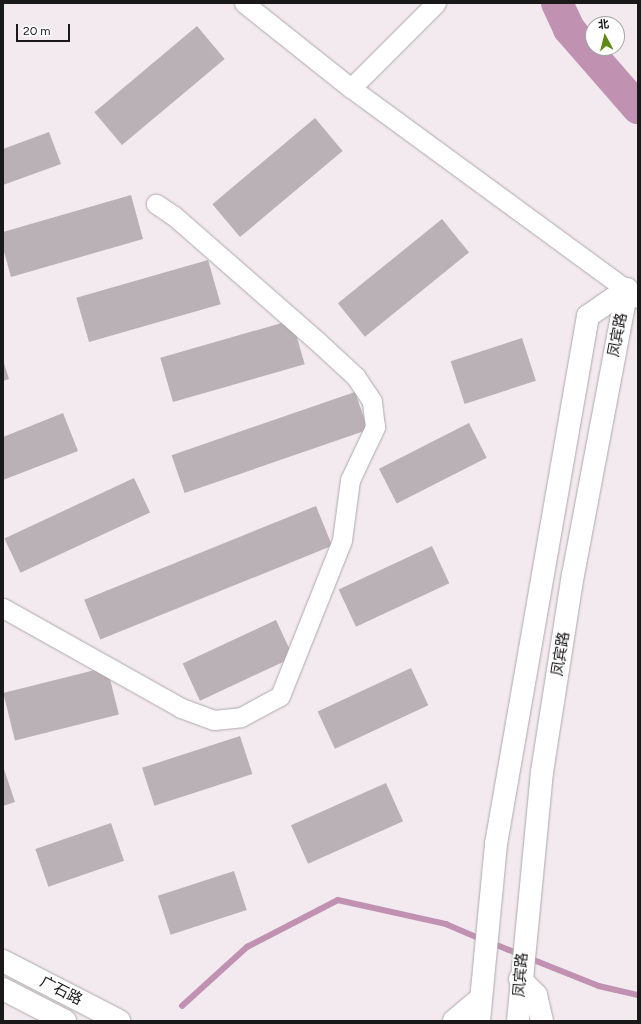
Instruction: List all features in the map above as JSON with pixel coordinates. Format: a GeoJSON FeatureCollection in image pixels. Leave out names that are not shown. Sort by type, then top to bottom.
{"type":"FeatureCollection","features":[{"type":"Feature","properties":{"kind":"main road"},"geometry":{"type":"LineString","coordinates":[[479,1021],[479,1000],[496,844],[588,316],[632,294]]}},
{"type":"Feature","properties":{"kind":"main road","name":"凤宾路"},"geometry":{"type":"LineString","coordinates":[[518,1021],[520,973],[542,772],[573,575],[632,294]]}},
{"type":"Feature","properties":{"kind":"main road","name":"广石路"},"geometry":{"type":"LineString","coordinates":[[3,961],[119,1021]]}},
{"type":"Feature","properties":{"kind":"main road"},"geometry":{"type":"LineString","coordinates":[[520,973],[536,995],[542,1021]]}},
{"type":"Feature","properties":{"kind":"main road"},"geometry":{"type":"LineString","coordinates":[[3,989],[65,1021]]}},
{"type":"Feature","properties":{"kind":"main road"},"geometry":{"type":"LineString","coordinates":[[454,1021],[479,1000]]}},
{"type":"Feature","properties":{"kind":"street"},"geometry":{"type":"LineString","coordinates":[[244,3],[351,88],[632,294]]}},
{"type":"Feature","properties":{"kind":"street"},"geometry":{"type":"LineString","coordinates":[[351,88],[436,3]]}},
{"type":"Feature","properties":{"kind":"street"},"geometry":{"type":"LineString","coordinates":[[3,608],[181,708],[214,720],[241,717],[280,696],[342,540],[350,480],[375,427],[372,401],[356,377],[317,340],[174,216],[156,204]]}},
{"type":"Feature","properties":{"kind":"building"},"geometry":{"type":"Polygon","coordinates":[[[197,26],[225,59],[122,145],[94,112],[197,26]]]}},
{"type":"Feature","properties":{"kind":"building"},"geometry":{"type":"Polygon","coordinates":[[[315,118],[343,151],[240,237],[212,204],[315,118]]]}},
{"type":"Feature","properties":{"kind":"building"},"geometry":{"type":"Polygon","coordinates":[[[49,132],[61,164],[3,185],[3,149],[49,132]]]}},
{"type":"Feature","properties":{"kind":"building"},"geometry":{"type":"Polygon","coordinates":[[[131,195],[143,239],[11,277],[3,248],[3,232],[131,195]]]}},
{"type":"Feature","properties":{"kind":"building"},"geometry":{"type":"Polygon","coordinates":[[[442,219],[469,252],[365,337],[338,303],[442,219]]]}},
{"type":"Feature","properties":{"kind":"building"},"geometry":{"type":"Polygon","coordinates":[[[208,260],[221,304],[89,342],[76,298],[208,260]]]}},
{"type":"Feature","properties":{"kind":"building"},"geometry":{"type":"Polygon","coordinates":[[[292,320],[305,364],[173,402],[160,358],[292,320]]]}},
{"type":"Feature","properties":{"kind":"building"},"geometry":{"type":"Polygon","coordinates":[[[522,338],[536,381],[465,404],[451,361],[522,338]]]}},
{"type":"Feature","properties":{"kind":"building"},"geometry":{"type":"Polygon","coordinates":[[[3,360],[9,379],[3,381],[3,360]]]}},
{"type":"Feature","properties":{"kind":"building"},"geometry":{"type":"Polygon","coordinates":[[[355,392],[368,430],[185,493],[172,455],[355,392]]]}},
{"type":"Feature","properties":{"kind":"building"},"geometry":{"type":"Polygon","coordinates":[[[63,413],[78,451],[3,480],[3,437],[63,413]]]}},
{"type":"Feature","properties":{"kind":"building"},"geometry":{"type":"Polygon","coordinates":[[[469,423],[487,458],[397,504],[379,469],[469,423]]]}},
{"type":"Feature","properties":{"kind":"building"},"geometry":{"type":"Polygon","coordinates":[[[134,478],[150,512],[20,573],[4,538],[134,478]]]}},
{"type":"Feature","properties":{"kind":"building"},"geometry":{"type":"Polygon","coordinates":[[[316,506],[332,546],[100,640],[84,600],[316,506]]]}},
{"type":"Feature","properties":{"kind":"building"},"geometry":{"type":"Polygon","coordinates":[[[432,546],[449,583],[356,627],[339,590],[432,546]]]}},
{"type":"Feature","properties":{"kind":"building"},"geometry":{"type":"Polygon","coordinates":[[[276,620],[293,657],[200,701],[183,664],[276,620]]]}},
{"type":"Feature","properties":{"kind":"building"},"geometry":{"type":"Polygon","coordinates":[[[107,667],[119,715],[15,740],[3,693],[107,667]]]}},
{"type":"Feature","properties":{"kind":"building"},"geometry":{"type":"Polygon","coordinates":[[[411,668],[428,705],[335,749],[318,712],[411,668]]]}},
{"type":"Feature","properties":{"kind":"building"},"geometry":{"type":"Polygon","coordinates":[[[240,736],[252,774],[154,806],[142,768],[240,736]]]}},
{"type":"Feature","properties":{"kind":"building"},"geometry":{"type":"Polygon","coordinates":[[[3,766],[15,802],[3,806],[3,766]]]}},
{"type":"Feature","properties":{"kind":"building"},"geometry":{"type":"Polygon","coordinates":[[[386,783],[403,821],[308,864],[291,825],[386,783]]]}},
{"type":"Feature","properties":{"kind":"building"},"geometry":{"type":"Polygon","coordinates":[[[111,823],[124,861],[48,887],[35,849],[111,823]]]}},
{"type":"Feature","properties":{"kind":"building"},"geometry":{"type":"Polygon","coordinates":[[[234,871],[247,910],[171,935],[158,896],[234,871]]]}},
{"type":"Feature","properties":{"kind":"waterway"},"geometry":{"type":"LineString","coordinates":[[557,3],[569,29],[638,108]]}},
{"type":"Feature","properties":{"kind":"waterway"},"geometry":{"type":"LineString","coordinates":[[182,1006],[247,947],[338,900],[446,924],[482,939]]}},
{"type":"Feature","properties":{"kind":"waterway"},"geometry":{"type":"LineString","coordinates":[[492,943],[519,954]]}},
{"type":"Feature","properties":{"kind":"waterway"},"geometry":{"type":"LineString","coordinates":[[529,958],[599,986],[638,995]]}}]}
